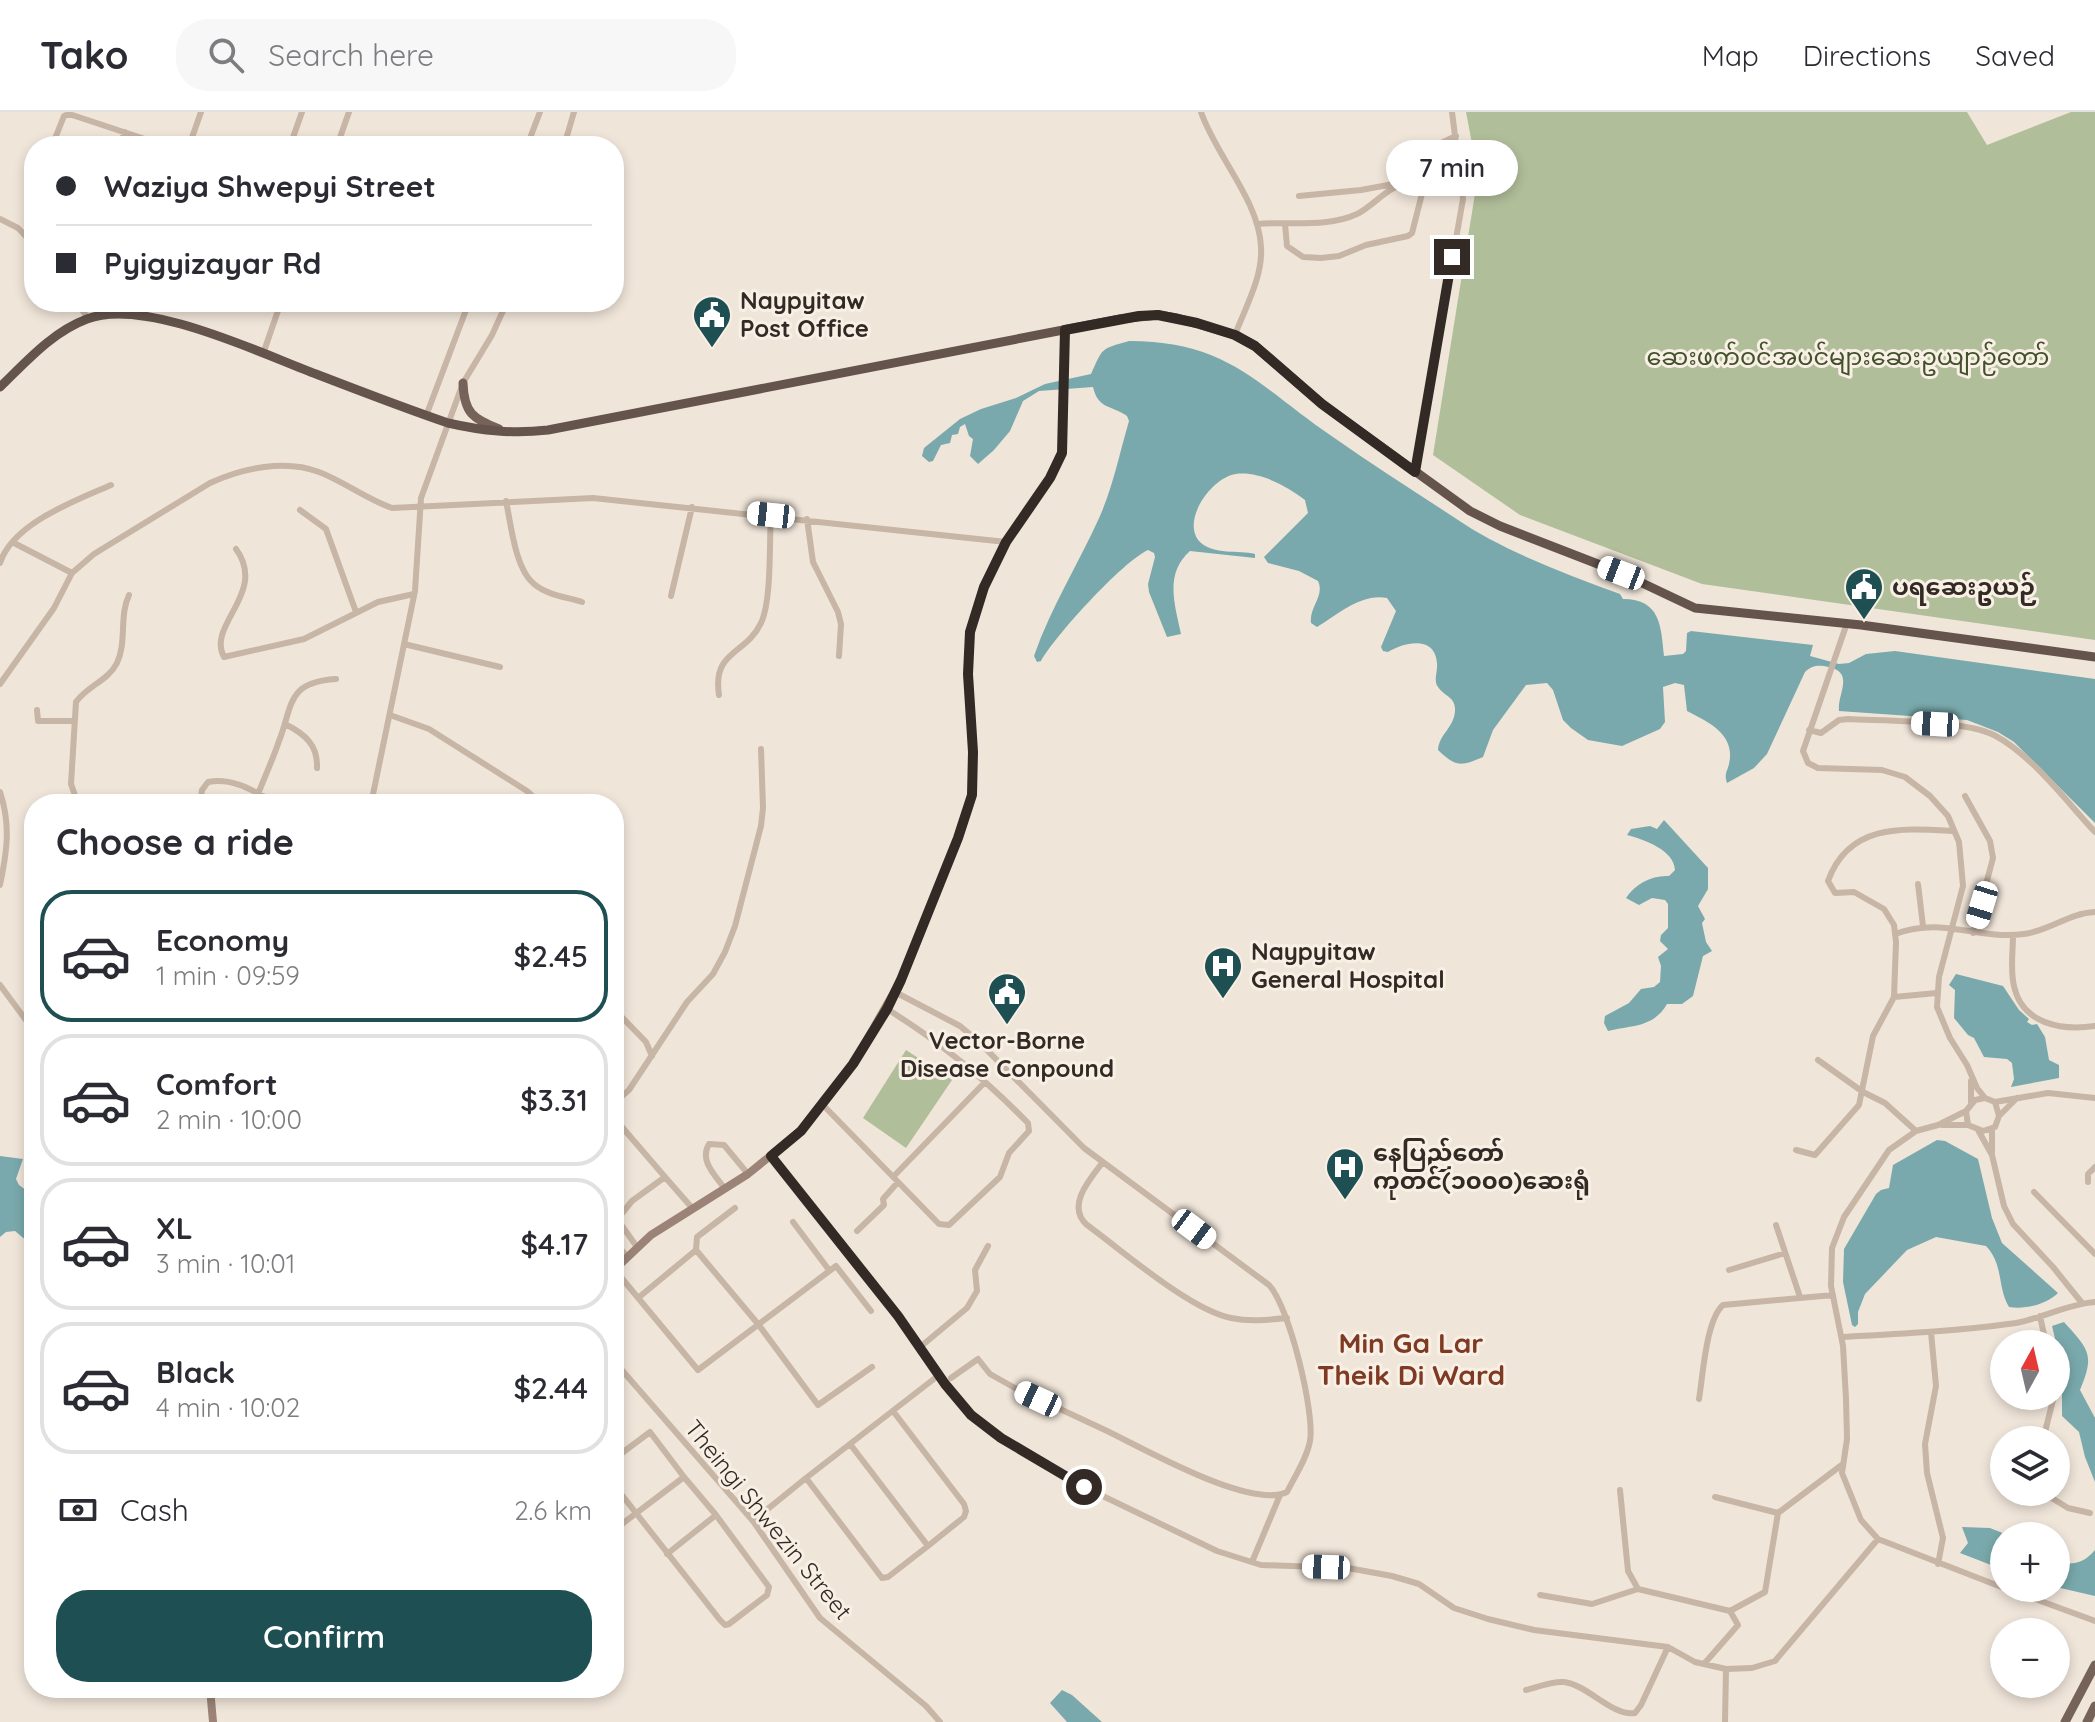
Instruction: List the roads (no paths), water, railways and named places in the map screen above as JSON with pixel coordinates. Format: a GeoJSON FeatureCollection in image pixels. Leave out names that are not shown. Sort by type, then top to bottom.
{"type":"FeatureCollection","features":[{"type":"Feature","properties":{"kind":"highway"},"geometry":{"type":"LineString","coordinates":[[0,387],[44,345],[88,318],[129,316],[177,322],[448,423],[510,433],[562,427],[1139,316],[1158,315],[1235,335],[1255,346],[1322,404],[1470,511],[1500,526],[1621,573],[1687,605],[2095,657]]}},
{"type":"Feature","properties":{"kind":"main road"},"geometry":{"type":"LineString","coordinates":[[624,1259],[637,1247],[748,1174],[801,1131],[853,1064],[887,1009],[958,838],[972,795],[973,752],[968,674],[970,632],[984,587],[1006,542],[1050,478],[1062,453],[1065,330]]}},
{"type":"Feature","properties":{"kind":"main road"},"geometry":{"type":"LineString","coordinates":[[463,383],[463,398],[473,417],[510,433]]}},
{"type":"Feature","properties":{"kind":"main road"},"geometry":{"type":"LineString","coordinates":[[2068,1721],[2095,1665]]}},
{"type":"Feature","properties":{"kind":"main road"},"geometry":{"type":"LineString","coordinates":[[211,1698],[213,1722]]}},
{"type":"Feature","properties":{"kind":"main road"},"geometry":{"type":"LineString","coordinates":[[2087,1722],[2095,1706]]}},
{"type":"Feature","properties":{"kind":"street"},"geometry":{"type":"LineString","coordinates":[[193,136],[201,112]]}},
{"type":"Feature","properties":{"kind":"street"},"geometry":{"type":"LineString","coordinates":[[294,136],[302,112]]}},
{"type":"Feature","properties":{"kind":"street"},"geometry":{"type":"LineString","coordinates":[[341,136],[349,112]]}},
{"type":"Feature","properties":{"kind":"street"},"geometry":{"type":"LineString","coordinates":[[531,136],[540,112]]}},
{"type":"Feature","properties":{"kind":"street"},"geometry":{"type":"LineString","coordinates":[[567,136],[574,112]]}},
{"type":"Feature","properties":{"kind":"street"},"geometry":{"type":"LineString","coordinates":[[1201,112],[1258,224],[1261,248],[1258,276],[1235,335]]}},
{"type":"Feature","properties":{"kind":"street"},"geometry":{"type":"LineString","coordinates":[[1415,472],[1463,199],[1452,112]]}},
{"type":"Feature","properties":{"kind":"street"},"geometry":{"type":"LineString","coordinates":[[56,136],[64,116],[69,114],[82,114],[137,136]]}},
{"type":"Feature","properties":{"kind":"street"},"geometry":{"type":"LineString","coordinates":[[123,136],[125,132]]}},
{"type":"Feature","properties":{"kind":"street"},"geometry":{"type":"LineString","coordinates":[[1285,224],[1287,246],[1303,257],[1339,256],[1366,245],[1408,236],[1412,233],[1441,143],[1456,136]]}},
{"type":"Feature","properties":{"kind":"street"},"geometry":{"type":"LineString","coordinates":[[1299,196],[1361,190],[1402,182],[1411,184],[1422,197]]}},
{"type":"Feature","properties":{"kind":"street"},"geometry":{"type":"LineString","coordinates":[[1258,224],[1347,218],[1360,213],[1397,186],[1411,184]]}},
{"type":"Feature","properties":{"kind":"street"},"geometry":{"type":"LineString","coordinates":[[0,219],[24,234]]}},
{"type":"Feature","properties":{"kind":"street"},"geometry":{"type":"LineString","coordinates":[[84,312],[88,318]]}},
{"type":"Feature","properties":{"kind":"street"},"geometry":{"type":"LineString","coordinates":[[129,316],[130,312]]}},
{"type":"Feature","properties":{"kind":"street"},"geometry":{"type":"LineString","coordinates":[[263,354],[278,312]]}},
{"type":"Feature","properties":{"kind":"street"},"geometry":{"type":"LineString","coordinates":[[426,416],[465,312]]}},
{"type":"Feature","properties":{"kind":"street"},"geometry":{"type":"LineString","coordinates":[[373,794],[414,594],[420,506],[463,383],[502,312]]}},
{"type":"Feature","properties":{"kind":"street"},"geometry":{"type":"LineString","coordinates":[[0,684],[54,608],[72,573],[94,554],[210,483],[230,474],[277,466],[322,473],[374,502],[392,508],[593,498],[1006,542]]}},
{"type":"Feature","properties":{"kind":"street"},"geometry":{"type":"LineString","coordinates":[[0,563],[4,552],[32,523],[111,485]]}},
{"type":"Feature","properties":{"kind":"street"},"geometry":{"type":"LineString","coordinates":[[506,501],[515,546],[524,571],[533,584],[545,591],[582,602]]}},
{"type":"Feature","properties":{"kind":"street"},"geometry":{"type":"LineString","coordinates":[[671,596],[692,507]]}},
{"type":"Feature","properties":{"kind":"street"},"geometry":{"type":"LineString","coordinates":[[300,510],[326,529],[356,612]]}},
{"type":"Feature","properties":{"kind":"street"},"geometry":{"type":"LineString","coordinates":[[719,695],[717,681],[720,666],[761,623],[767,598],[771,515]]}},
{"type":"Feature","properties":{"kind":"street"},"geometry":{"type":"LineString","coordinates":[[807,519],[813,562],[841,624],[839,656]]}},
{"type":"Feature","properties":{"kind":"street"},"geometry":{"type":"LineString","coordinates":[[14,543],[72,573]]}},
{"type":"Feature","properties":{"kind":"street"},"geometry":{"type":"LineString","coordinates":[[236,549],[247,573],[221,638],[224,657],[304,639],[378,602],[414,594]]}},
{"type":"Feature","properties":{"kind":"street"},"geometry":{"type":"LineString","coordinates":[[74,794],[71,784],[76,702],[82,693],[103,679],[116,665],[129,595]]}},
{"type":"Feature","properties":{"kind":"street"},"geometry":{"type":"LineString","coordinates":[[1847,623],[1803,751],[1808,763],[1818,768],[1882,770],[1905,777],[1948,816],[1959,842],[1963,886],[1937,993],[1941,1020],[1985,1098],[1995,1102],[2048,1093],[2095,1098]]}},
{"type":"Feature","properties":{"kind":"street"},"geometry":{"type":"LineString","coordinates":[[404,644],[500,667]]}},
{"type":"Feature","properties":{"kind":"street"},"geometry":{"type":"LineString","coordinates":[[201,794],[208,782],[221,780],[239,784],[258,794],[285,724],[289,702],[314,682],[336,679]]}},
{"type":"Feature","properties":{"kind":"street"},"geometry":{"type":"LineString","coordinates":[[37,710],[38,721],[74,721]]}},
{"type":"Feature","properties":{"kind":"street"},"geometry":{"type":"LineString","coordinates":[[390,715],[429,729],[517,783],[530,794]]}},
{"type":"Feature","properties":{"kind":"street"},"geometry":{"type":"LineString","coordinates":[[1809,730],[1821,733],[1839,720],[1848,719],[1963,726],[1992,734],[2018,752],[2095,832]]}},
{"type":"Feature","properties":{"kind":"street"},"geometry":{"type":"LineString","coordinates":[[285,724],[311,742],[318,757],[317,768]]}},
{"type":"Feature","properties":{"kind":"street"},"geometry":{"type":"LineString","coordinates":[[624,1094],[687,1002],[713,974],[735,926],[761,826],[761,749]]}},
{"type":"Feature","properties":{"kind":"street"},"geometry":{"type":"LineString","coordinates":[[0,792],[9,828],[0,885]]}},
{"type":"Feature","properties":{"kind":"street"},"geometry":{"type":"LineString","coordinates":[[1965,796],[1990,841],[1993,858],[1973,933]]}},
{"type":"Feature","properties":{"kind":"street"},"geometry":{"type":"LineString","coordinates":[[1796,1150],[1815,1155],[1859,1105],[1873,1036],[1894,997],[1894,925],[1884,909],[1854,892],[1835,893],[1828,881],[1833,868],[1850,848],[1888,830],[1954,831]]}},
{"type":"Feature","properties":{"kind":"street"},"geometry":{"type":"LineString","coordinates":[[1918,884],[1923,926]]}},
{"type":"Feature","properties":{"kind":"street"},"geometry":{"type":"LineString","coordinates":[[1895,934],[1923,926],[1952,927],[1973,933],[2029,934],[2080,913],[2095,912]]}},
{"type":"Feature","properties":{"kind":"street"},"geometry":{"type":"LineString","coordinates":[[2013,935],[2014,989],[2023,1005],[2038,1019],[2055,1026],[2076,1029],[2095,1026]]}},
{"type":"Feature","properties":{"kind":"street"},"geometry":{"type":"LineString","coordinates":[[0,985],[24,1017]]}},
{"type":"Feature","properties":{"kind":"street"},"geometry":{"type":"LineString","coordinates":[[895,992],[960,1026],[1084,1148],[1276,1292],[1287,1318],[1306,1395],[1310,1441],[1287,1492],[1260,1495],[1206,1479],[1015,1388],[990,1374],[978,1359],[951,1378]]}},
{"type":"Feature","properties":{"kind":"street"},"geometry":{"type":"LineString","coordinates":[[1894,997],[1937,993]]}},
{"type":"Feature","properties":{"kind":"street"},"geometry":{"type":"LineString","coordinates":[[822,1104],[939,1224],[949,1225],[1000,1177],[1009,1153],[1029,1131],[1028,1123],[930,1036],[887,1009]]}},
{"type":"Feature","properties":{"kind":"street"},"geometry":{"type":"LineString","coordinates":[[624,1019],[646,1042],[652,1056]]}},
{"type":"Feature","properties":{"kind":"street"},"geometry":{"type":"LineString","coordinates":[[1818,1060],[1863,1092],[1885,1103],[1916,1131]]}},
{"type":"Feature","properties":{"kind":"street"},"geometry":{"type":"LineString","coordinates":[[1971,1077],[1971,1103],[1966,1111],[1938,1125],[1916,1131],[1889,1150],[1844,1217],[1832,1248],[1833,1295],[1842,1337],[1847,1439],[1842,1473],[1861,1520],[1878,1539],[1990,1583]]}},
{"type":"Feature","properties":{"kind":"street"},"geometry":{"type":"LineString","coordinates":[[857,1231],[884,1205],[883,1199],[895,1179],[985,1082]]}},
{"type":"Feature","properties":{"kind":"street"},"geometry":{"type":"LineString","coordinates":[[1971,1103],[1985,1098]]}},
{"type":"Feature","properties":{"kind":"street"},"geometry":{"type":"LineString","coordinates":[[2017,1098],[1999,1116],[1992,1130],[1992,1155],[2004,1206],[2013,1224],[2082,1303]]}},
{"type":"Feature","properties":{"kind":"street"},"geometry":{"type":"LineString","coordinates":[[1995,1102],[1999,1116]]}},
{"type":"Feature","properties":{"kind":"street"},"geometry":{"type":"LineString","coordinates":[[1966,1111],[1968,1125]]}},
{"type":"Feature","properties":{"kind":"street"},"geometry":{"type":"LineString","coordinates":[[1938,1125],[1968,1125],[1978,1130],[1992,1130]]}},
{"type":"Feature","properties":{"kind":"street"},"geometry":{"type":"LineString","coordinates":[[624,1129],[693,1209]]}},
{"type":"Feature","properties":{"kind":"street"},"geometry":{"type":"LineString","coordinates":[[1978,1130],[1992,1155]]}},
{"type":"Feature","properties":{"kind":"street"},"geometry":{"type":"LineString","coordinates":[[725,1189],[706,1162],[705,1151],[709,1144],[717,1142],[724,1145],[748,1174]]}},
{"type":"Feature","properties":{"kind":"street"},"geometry":{"type":"LineString","coordinates":[[771,1156],[898,1316],[971,1415],[1042,1465],[1217,1551],[1261,1565],[1348,1568],[1392,1576],[1419,1584],[1454,1608],[1488,1619],[1534,1630],[1668,1647],[1695,1662],[1726,1669],[1752,1668],[1775,1661],[1878,1539]]}},
{"type":"Feature","properties":{"kind":"street"},"geometry":{"type":"LineString","coordinates":[[1103,1162],[1077,1205],[1079,1218],[1087,1225],[1196,1305],[1230,1318],[1254,1321],[1287,1318]]}},
{"type":"Feature","properties":{"kind":"street"},"geometry":{"type":"LineString","coordinates":[[2088,1182],[2088,1174],[2095,1167]]}},
{"type":"Feature","properties":{"kind":"street"},"geometry":{"type":"LineString","coordinates":[[624,1211],[632,1201],[665,1177]]}},
{"type":"Feature","properties":{"kind":"street"},"geometry":{"type":"LineString","coordinates":[[2034,1192],[2095,1254]]}},
{"type":"Feature","properties":{"kind":"street"},"geometry":{"type":"LineString","coordinates":[[735,1208],[697,1237],[696,1250],[758,1324],[818,1405],[872,1367]]}},
{"type":"Feature","properties":{"kind":"street"},"geometry":{"type":"LineString","coordinates":[[793,1222],[829,1270]]}},
{"type":"Feature","properties":{"kind":"street"},"geometry":{"type":"LineString","coordinates":[[1776,1225],[1800,1297]]}},
{"type":"Feature","properties":{"kind":"street"},"geometry":{"type":"LineString","coordinates":[[624,1229],[637,1247]]}},
{"type":"Feature","properties":{"kind":"street"},"geometry":{"type":"LineString","coordinates":[[919,1348],[967,1308],[977,1291],[975,1270],[988,1246]]}},
{"type":"Feature","properties":{"kind":"street"},"geometry":{"type":"LineString","coordinates":[[638,1298],[696,1250]]}},
{"type":"Feature","properties":{"kind":"street"},"geometry":{"type":"LineString","coordinates":[[624,1253],[627,1256]]}},
{"type":"Feature","properties":{"kind":"street"},"geometry":{"type":"LineString","coordinates":[[1729,1270],[1785,1253]]}},
{"type":"Feature","properties":{"kind":"street"},"geometry":{"type":"LineString","coordinates":[[624,1282],[698,1370],[836,1266],[871,1311]]}},
{"type":"Feature","properties":{"kind":"street"},"geometry":{"type":"LineString","coordinates":[[1699,1399],[1712,1324],[1717,1310],[1723,1305],[1833,1295]]}},
{"type":"Feature","properties":{"kind":"street"},"geometry":{"type":"LineString","coordinates":[[1842,1337],[1931,1332],[2020,1322],[2095,1302]]}},
{"type":"Feature","properties":{"kind":"street"},"geometry":{"type":"LineString","coordinates":[[2040,1316],[2043,1330]]}},
{"type":"Feature","properties":{"kind":"street"},"geometry":{"type":"LineString","coordinates":[[1931,1332],[1936,1386],[1925,1444],[1927,1473],[1943,1538],[1938,1564]]}},
{"type":"Feature","properties":{"kind":"street","name":"Theingi Shwezin Street"},"geometry":{"type":"LineString","coordinates":[[624,1373],[753,1521],[820,1618],[926,1706],[940,1722]]}},
{"type":"Feature","properties":{"kind":"street"},"geometry":{"type":"LineString","coordinates":[[753,1521],[939,1375]]}},
{"type":"Feature","properties":{"kind":"street"},"geometry":{"type":"LineString","coordinates":[[806,1478],[882,1578],[928,1546],[964,1517],[966,1511],[964,1504],[893,1411]]}},
{"type":"Feature","properties":{"kind":"street"},"geometry":{"type":"LineString","coordinates":[[624,1452],[664,1420]]}},
{"type":"Feature","properties":{"kind":"street"},"geometry":{"type":"LineString","coordinates":[[624,1498],[725,1625],[767,1595],[769,1587],[761,1575],[650,1432]]}},
{"type":"Feature","properties":{"kind":"street"},"geometry":{"type":"LineString","coordinates":[[850,1444],[928,1546]]}},
{"type":"Feature","properties":{"kind":"street"},"geometry":{"type":"LineString","coordinates":[[1540,1595],[1592,1604],[1638,1589],[1730,1611],[1765,1592],[1778,1513],[1843,1464]]}},
{"type":"Feature","properties":{"kind":"street"},"geometry":{"type":"LineString","coordinates":[[624,1523],[684,1477]]}},
{"type":"Feature","properties":{"kind":"street"},"geometry":{"type":"LineString","coordinates":[[1620,1490],[1628,1571],[1638,1589]]}},
{"type":"Feature","properties":{"kind":"street"},"geometry":{"type":"LineString","coordinates":[[1252,1562],[1280,1495]]}},
{"type":"Feature","properties":{"kind":"street"},"geometry":{"type":"LineString","coordinates":[[1715,1497],[1778,1513]]}},
{"type":"Feature","properties":{"kind":"street"},"geometry":{"type":"LineString","coordinates":[[2065,1506],[2090,1513]]}},
{"type":"Feature","properties":{"kind":"street"},"geometry":{"type":"LineString","coordinates":[[667,1554],[716,1515]]}},
{"type":"Feature","properties":{"kind":"street"},"geometry":{"type":"LineString","coordinates":[[2043,1602],[2095,1621]]}},
{"type":"Feature","properties":{"kind":"street"},"geometry":{"type":"LineString","coordinates":[[1704,1664],[1738,1625],[1730,1611]]}},
{"type":"Feature","properties":{"kind":"street"},"geometry":{"type":"LineString","coordinates":[[1526,1690],[1564,1682],[1623,1712],[1635,1713],[1668,1647]]}},
{"type":"Feature","properties":{"kind":"street"},"geometry":{"type":"LineString","coordinates":[[1725,1722],[1726,1669]]}},
{"type":"Feature","properties":{"kind":"water"},"geometry":{"type":"Polygon","coordinates":[[[1129,341],[1163,343],[1218,358],[1262,384],[1348,447],[1474,530],[1535,561],[1620,594],[1623,599],[1645,604],[1652,609],[1660,625],[1664,656],[1683,654],[1687,633],[1691,631],[1813,645],[1810,656],[1839,664],[1849,663],[1866,654],[1895,651],[2095,679],[2095,823],[2014,742],[1998,732],[1967,720],[1839,711],[1843,679],[1837,670],[1822,666],[1805,672],[1767,754],[1754,768],[1727,783],[1730,754],[1724,737],[1687,711],[1684,685],[1675,683],[1663,687],[1665,722],[1660,729],[1622,746],[1588,740],[1563,720],[1553,690],[1547,683],[1526,685],[1493,730],[1483,757],[1459,764],[1438,750],[1452,722],[1455,706],[1437,685],[1437,663],[1431,648],[1418,643],[1383,651],[1381,647],[1396,611],[1387,598],[1359,602],[1317,627],[1311,623],[1320,592],[1318,581],[1299,571],[1268,563],[1264,557],[1308,513],[1305,500],[1281,485],[1254,475],[1236,474],[1217,483],[1196,512],[1195,533],[1205,546],[1255,554],[1255,558],[1190,551],[1182,560],[1174,580],[1174,601],[1181,634],[1167,637],[1149,592],[1155,557],[1148,550],[1106,584],[1037,662],[1034,656],[1041,638],[1105,505],[1129,421],[1127,416],[1102,403],[1093,387],[1039,391],[1023,401],[1010,431],[978,464],[970,456],[973,439],[965,424],[958,434],[952,435],[950,443],[941,445],[933,461],[929,462],[922,456],[924,448],[960,419],[981,409],[1016,398],[1045,384],[1091,374],[1104,351],[1129,341]]]}},
{"type":"Feature","properties":{"kind":"water"},"geometry":{"type":"Polygon","coordinates":[[[1664,820],[1708,868],[1708,889],[1698,906],[1705,919],[1702,923],[1706,942],[1712,951],[1703,956],[1693,996],[1682,1004],[1667,1004],[1649,1022],[1608,1031],[1605,1016],[1629,1003],[1641,989],[1654,987],[1660,982],[1658,957],[1668,949],[1660,941],[1668,928],[1668,904],[1665,900],[1652,898],[1639,905],[1626,898],[1644,881],[1669,876],[1675,870],[1664,851],[1627,835],[1631,829],[1650,826],[1657,829],[1664,820]]]}},
{"type":"Feature","properties":{"kind":"water"},"geometry":{"type":"Polygon","coordinates":[[[1956,974],[2003,986],[2029,1019],[2027,1022],[2037,1024],[2045,1037],[2049,1060],[2059,1065],[2059,1078],[2011,1087],[2014,1079],[2012,1063],[2007,1059],[1984,1057],[1974,1038],[1954,1018],[1955,990],[1949,985],[1956,974]]]}},
{"type":"Feature","properties":{"kind":"water"},"geometry":{"type":"Polygon","coordinates":[[[1937,1140],[1945,1141],[1978,1159],[1992,1218],[2002,1243],[2058,1293],[2035,1305],[2009,1307],[1996,1261],[1986,1246],[1936,1237],[1907,1250],[1865,1294],[1855,1327],[1843,1282],[1844,1249],[1876,1194],[1889,1188],[1893,1165],[1937,1140]]]}},
{"type":"Feature","properties":{"kind":"water"},"geometry":{"type":"Polygon","coordinates":[[[0,1156],[23,1159],[16,1179],[24,1189],[24,1239],[15,1231],[6,1232],[0,1237],[0,1156]]]}},
{"type":"Feature","properties":{"kind":"water"},"geometry":{"type":"Polygon","coordinates":[[[2064,1322],[2079,1339],[2087,1353],[2087,1368],[2080,1390],[2095,1418],[2095,1482],[2079,1432],[2062,1416],[2062,1410],[2070,1410],[2070,1330],[2053,1330],[2052,1326],[2064,1322]]]}},
{"type":"Feature","properties":{"kind":"water"},"geometry":{"type":"Polygon","coordinates":[[[1962,1527],[1990,1528],[1990,1565],[1960,1553],[1968,1543],[1962,1527]]]}},
{"type":"Feature","properties":{"kind":"water"},"geometry":{"type":"Polygon","coordinates":[[[2095,1550],[2095,1596],[2070,1590],[2070,1563],[2086,1558],[2095,1550]]]}},
{"type":"Feature","properties":{"kind":"water"},"geometry":{"type":"Polygon","coordinates":[[[1062,1690],[1102,1722],[1067,1722],[1050,1703],[1062,1690]]]}},
{"type":"Feature","properties":{"kind":"place","name":"Naypyitaw Post Office"},"geometry":{"type":"Point","coordinates":[712,349]}},
{"type":"Feature","properties":{"kind":"place","name":"ပရဆေးဥယဉ်"},"geometry":{"type":"Point","coordinates":[1864,621]}},
{"type":"Feature","properties":{"kind":"place","name":"Naypyitaw General Hospital"},"geometry":{"type":"Point","coordinates":[1223,1000]}},
{"type":"Feature","properties":{"kind":"place","name":"Vector-Borne Disease Conpound"},"geometry":{"type":"Point","coordinates":[1007,1026]}},
{"type":"Feature","properties":{"kind":"place","name":"နေပြည်တော် ကုတင်(၁၀၀၀)ဆေးရုံ"},"geometry":{"type":"Point","coordinates":[1345,1201]}},
{"type":"Feature","properties":{"kind":"district","name":"Min Ga Lar Theik Di Ward"},"geometry":{"type":"Point","coordinates":[1411,1359]}},
{"type":"Feature","properties":{"kind":"park label","name":"ဆေးဖက်ဝင်အပင်များဆေးဥယျာဉ်တော်"},"geometry":{"type":"Point","coordinates":[1848,357]}}]}
